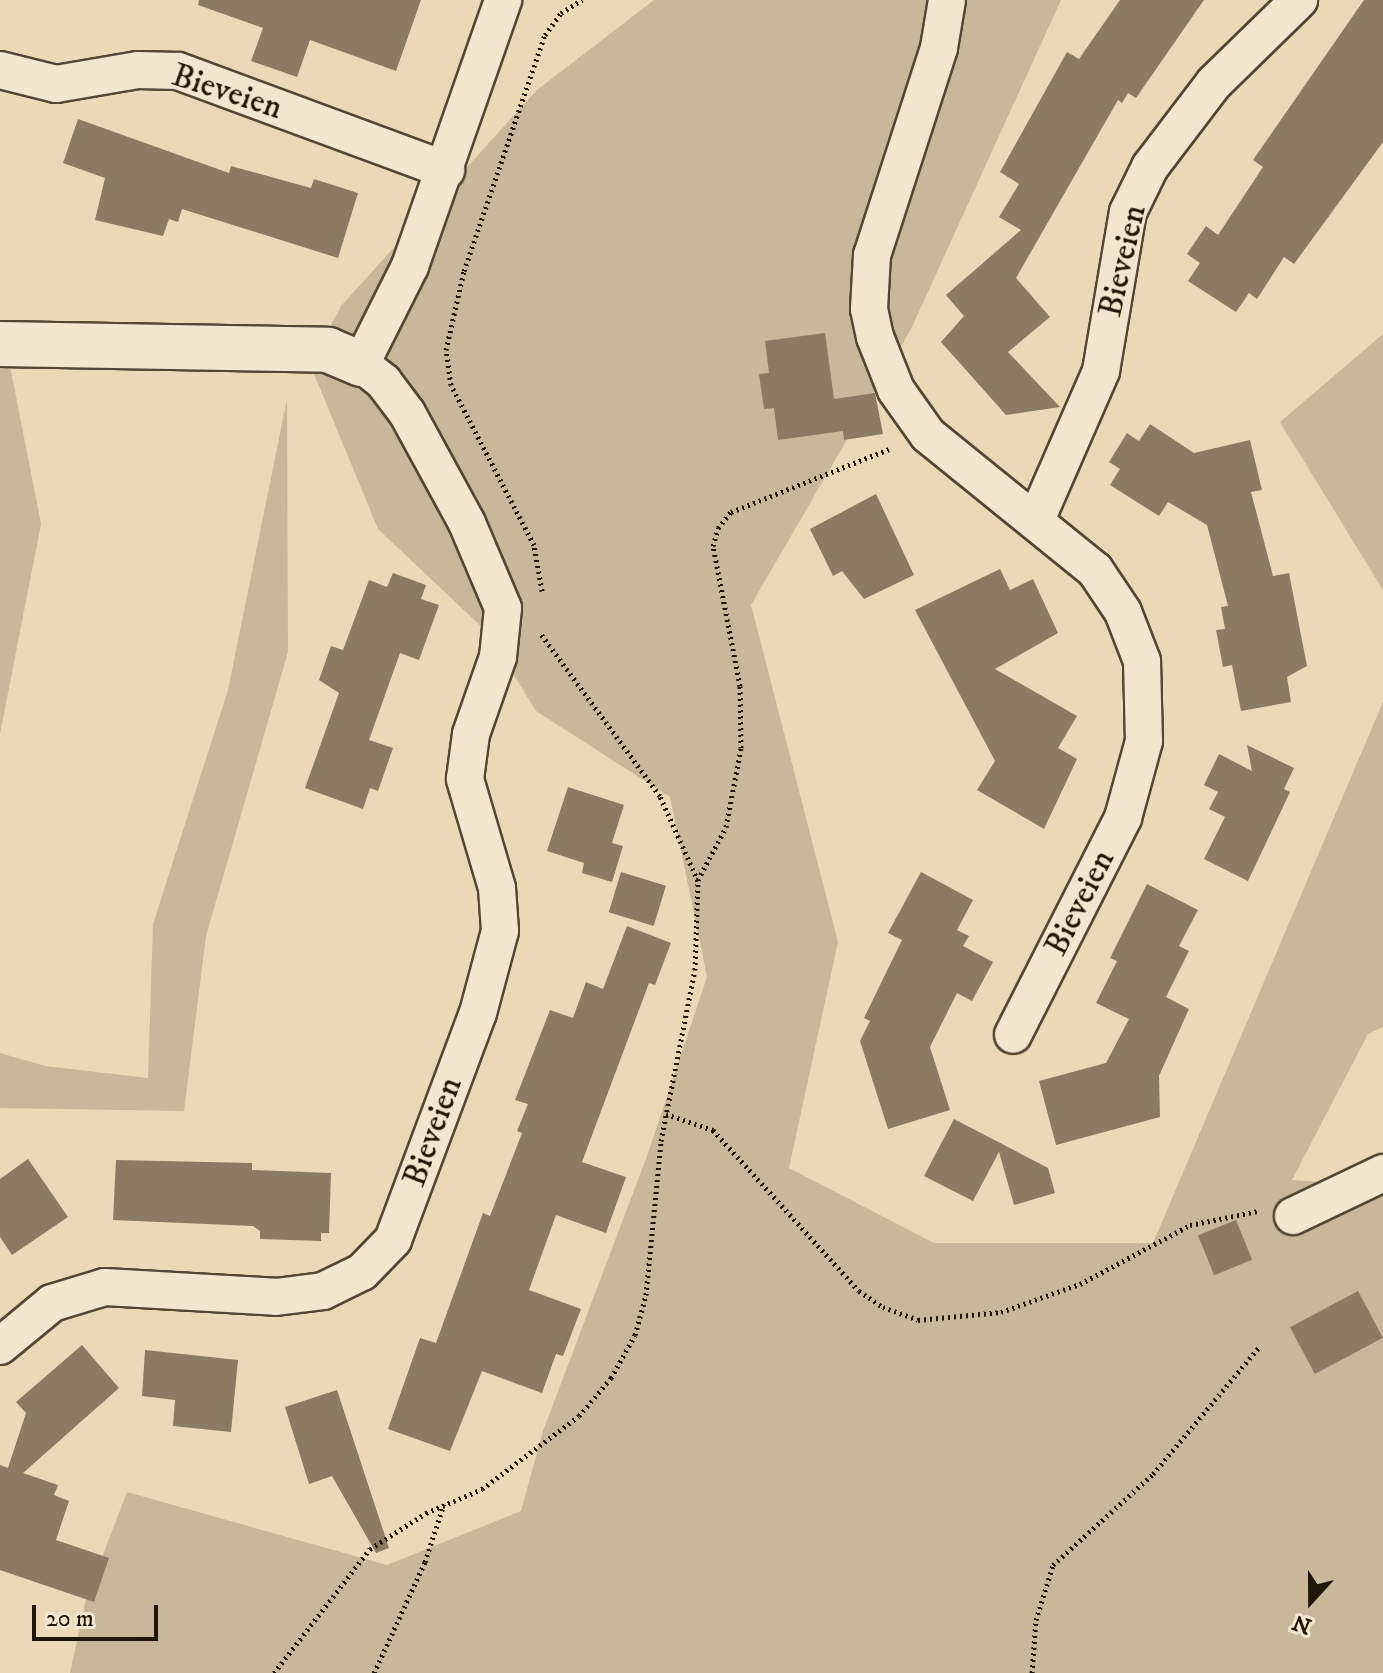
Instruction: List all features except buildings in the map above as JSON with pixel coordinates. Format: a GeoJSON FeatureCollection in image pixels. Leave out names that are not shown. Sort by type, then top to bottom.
{"type":"FeatureCollection","features":[{"type":"Feature","properties":{"kind":"street"},"geometry":{"type":"LineString","coordinates":[[361,364],[410,266],[503,0]]}},
{"type":"Feature","properties":{"kind":"street","name":"Bieveien"},"geometry":{"type":"LineString","coordinates":[[947,0],[939,48],[872,255],[869,309],[896,390],[928,435],[1095,570],[1123,612],[1142,661],[1144,741],[1123,818],[1013,1035]]}},
{"type":"Feature","properties":{"kind":"street","name":"Bieveien"},"geometry":{"type":"LineString","coordinates":[[1036,520],[1101,371],[1128,212],[1150,167],[1214,83],[1299,0]]}},
{"type":"Feature","properties":{"kind":"street","name":"Bieveien"},"geometry":{"type":"LineString","coordinates":[[0,70],[56,84],[138,70],[178,71],[446,170]]}},
{"type":"Feature","properties":{"kind":"street","name":"Bieveien"},"geometry":{"type":"LineString","coordinates":[[0,344],[328,350],[361,364],[384,382],[407,413],[467,523],[503,608],[498,657],[471,734],[465,779],[497,888],[500,931],[478,1013],[393,1240],[362,1272],[323,1291],[276,1297],[105,1287],[52,1303],[0,1346]]}},
{"type":"Feature","properties":{"kind":"street"},"geometry":{"type":"LineString","coordinates":[[1293,1216],[1383,1173]]}},
{"type":"Feature","properties":{"kind":"path"},"geometry":{"type":"LineString","coordinates":[[543,596],[534,545],[451,385],[446,350],[464,271],[545,35],[561,13],[582,0]]}},
{"type":"Feature","properties":{"kind":"path"},"geometry":{"type":"LineString","coordinates":[[274,1673],[370,1549],[444,1503],[482,1489],[568,1424],[617,1367],[635,1335],[646,1295],[666,1114],[695,970],[698,881],[726,827],[741,748],[740,686],[713,546],[718,528],[731,512],[928,435]]}},
{"type":"Feature","properties":{"kind":"path"},"geometry":{"type":"LineString","coordinates":[[541,620],[538,631],[660,796],[698,881]]}},
{"type":"Feature","properties":{"kind":"path"},"geometry":{"type":"LineString","coordinates":[[666,1114],[713,1130],[859,1291],[883,1307],[918,1320],[1001,1312],[1080,1284],[1204,1221],[1247,1210],[1293,1216]]}},
{"type":"Feature","properties":{"kind":"path"},"geometry":{"type":"LineString","coordinates":[[1032,1673],[1036,1620],[1053,1565],[1153,1474],[1260,1346]]}},
{"type":"Feature","properties":{"kind":"path"},"geometry":{"type":"LineString","coordinates":[[374,1673],[425,1562],[444,1503]]}},
{"type":"Feature","properties":{"kind":"shaded area"},"geometry":{"type":"Polygon","coordinates":[[[654,0],[1061,0],[911,329],[751,605],[838,942],[789,1168],[934,1243],[1153,1243],[1383,702],[1383,1027],[1368,1034],[1292,1180],[1383,1186],[1383,1673],[70,1673],[86,1599],[127,1492],[387,1565],[521,1511],[543,1431],[647,1156],[707,977],[670,797],[536,711],[487,632],[378,529],[310,364],[341,306],[537,90],[654,0]]]}},
{"type":"Feature","properties":{"kind":"shaded area"},"geometry":{"type":"Polygon","coordinates":[[[1383,334],[1383,590],[1280,422],[1383,334]]]}},
{"type":"Feature","properties":{"kind":"shaded area"},"geometry":{"type":"Polygon","coordinates":[[[0,361],[11,371],[41,524],[0,734],[0,361]]]}},
{"type":"Feature","properties":{"kind":"shaded area"},"geometry":{"type":"Polygon","coordinates":[[[287,399],[288,652],[206,936],[184,1111],[0,1108],[0,1053],[45,1066],[148,1078],[153,924],[228,690],[287,399]]]}}]}
